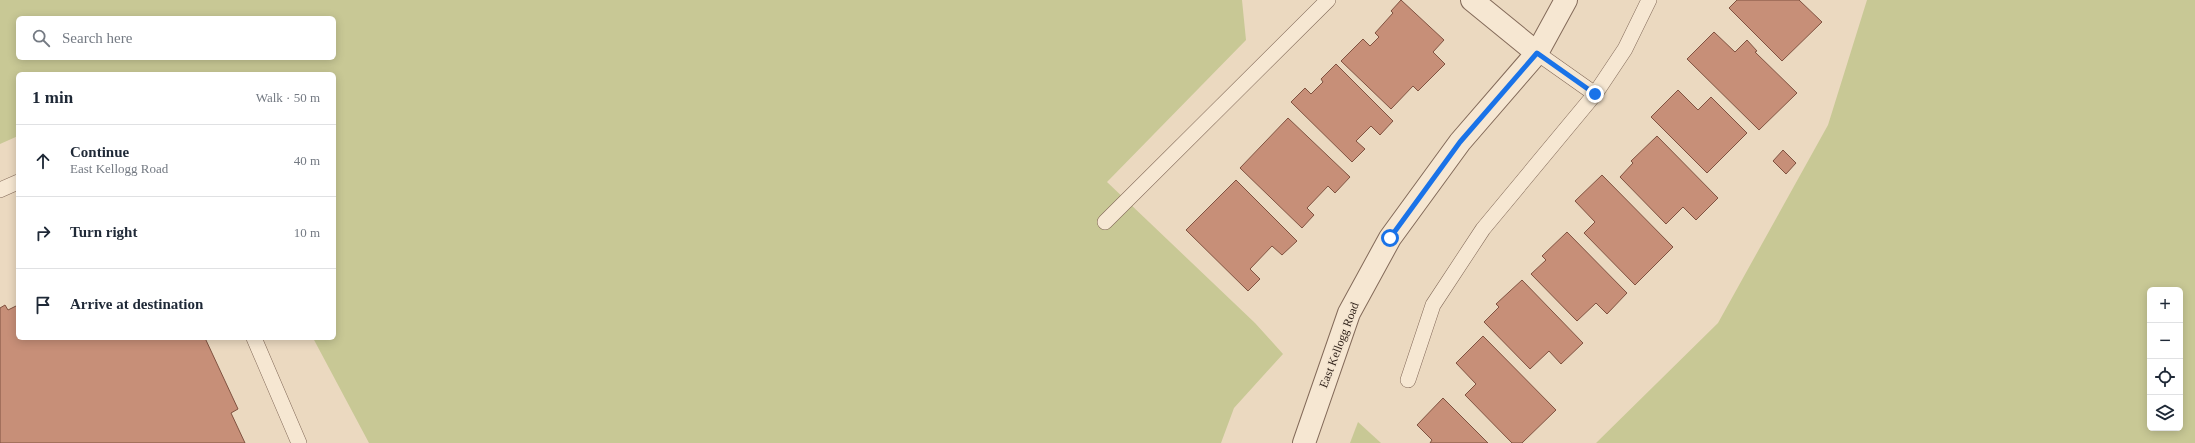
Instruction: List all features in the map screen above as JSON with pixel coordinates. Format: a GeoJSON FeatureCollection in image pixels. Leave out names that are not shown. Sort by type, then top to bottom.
{"type":"FeatureCollection","features":[{"type":"Feature","properties":{"kind":"street"},"geometry":{"type":"LineString","coordinates":[[1472,0],[1537,53]]}},
{"type":"Feature","properties":{"kind":"street","name":"East Kellogg Road"},"geometry":{"type":"LineString","coordinates":[[1304,443],[1349,313],[1390,238],[1460,142],[1537,53],[1566,0]]}},
{"type":"Feature","properties":{"kind":"lane"},"geometry":{"type":"LineString","coordinates":[[1105,222],[1328,0]]}},
{"type":"Feature","properties":{"kind":"lane"},"geometry":{"type":"LineString","coordinates":[[1408,380],[1433,305],[1483,229],[1595,94],[1625,49],[1649,0]]}},
{"type":"Feature","properties":{"kind":"lane"},"geometry":{"type":"LineString","coordinates":[[1537,53],[1595,94]]}},
{"type":"Feature","properties":{"kind":"lane"},"geometry":{"type":"LineString","coordinates":[[0,190],[16,183]]}},
{"type":"Feature","properties":{"kind":"lane"},"geometry":{"type":"LineString","coordinates":[[255,340],[299,443]]}},
{"type":"Feature","properties":{"kind":"green space"},"geometry":{"type":"Polygon","coordinates":[[[0,0],[1242,0],[1246,40],[1107,182],[1255,323],[1283,354],[1234,408],[1221,443],[369,443],[314,340],[336,340],[336,72],[16,72],[16,137],[0,144],[0,0]]]}},
{"type":"Feature","properties":{"kind":"green space"},"geometry":{"type":"Polygon","coordinates":[[[1867,0],[2195,0],[2195,443],[1596,443],[1718,323],[1828,125],[1867,0]]]}},
{"type":"Feature","properties":{"kind":"green space"},"geometry":{"type":"Polygon","coordinates":[[[1358,422],[1381,443],[1350,443],[1358,422]]]}},
{"type":"Feature","properties":{"kind":"building"},"geometry":{"type":"Polygon","coordinates":[[[1401,0],[1444,40],[1433,52],[1445,64],[1418,91],[1413,86],[1391,109],[1341,61],[1363,39],[1370,46],[1379,37],[1375,33],[1393,13],[1391,11],[1401,0]]]}},
{"type":"Feature","properties":{"kind":"building"},"geometry":{"type":"Polygon","coordinates":[[[1737,0],[1799,0],[1822,22],[1782,61],[1729,8],[1737,0]]]}},
{"type":"Feature","properties":{"kind":"building"},"geometry":{"type":"Polygon","coordinates":[[[1714,32],[1735,52],[1747,40],[1757,51],[1755,52],[1797,93],[1759,130],[1687,59],[1714,32]]]}},
{"type":"Feature","properties":{"kind":"building"},"geometry":{"type":"Polygon","coordinates":[[[1336,64],[1393,121],[1380,135],[1371,126],[1356,141],[1365,149],[1352,162],[1291,102],[1305,88],[1311,94],[1323,82],[1321,79],[1336,64]]]}},
{"type":"Feature","properties":{"kind":"building"},"geometry":{"type":"Polygon","coordinates":[[[1678,90],[1698,110],[1711,97],[1747,133],[1707,173],[1651,117],[1678,90]]]}},
{"type":"Feature","properties":{"kind":"building"},"geometry":{"type":"Polygon","coordinates":[[[1288,118],[1350,177],[1335,193],[1328,186],[1307,208],[1314,215],[1302,228],[1240,168],[1288,118]]]}},
{"type":"Feature","properties":{"kind":"building"},"geometry":{"type":"Polygon","coordinates":[[[1657,136],[1718,198],[1696,220],[1683,207],[1666,224],[1620,177],[1633,163],[1631,161],[1657,136]]]}},
{"type":"Feature","properties":{"kind":"building"},"geometry":{"type":"Polygon","coordinates":[[[1783,150],[1796,163],[1786,174],[1773,161],[1783,150]]]}},
{"type":"Feature","properties":{"kind":"building"},"geometry":{"type":"Polygon","coordinates":[[[1602,175],[1673,247],[1635,285],[1584,233],[1595,222],[1575,201],[1602,175]]]}},
{"type":"Feature","properties":{"kind":"building"},"geometry":{"type":"Polygon","coordinates":[[[1236,180],[1297,241],[1282,255],[1272,246],[1250,269],[1260,279],[1248,291],[1186,230],[1236,180]]]}},
{"type":"Feature","properties":{"kind":"building"},"geometry":{"type":"Polygon","coordinates":[[[1567,232],[1627,293],[1607,314],[1596,303],[1577,321],[1531,274],[1546,260],[1542,256],[1567,232]]]}},
{"type":"Feature","properties":{"kind":"building"},"geometry":{"type":"Polygon","coordinates":[[[1522,280],[1583,343],[1561,364],[1549,351],[1530,369],[1484,322],[1499,307],[1496,304],[1522,280]]]}},
{"type":"Feature","properties":{"kind":"building"},"geometry":{"type":"Polygon","coordinates":[[[5,305],[8,310],[16,306],[16,340],[206,340],[238,409],[231,413],[245,443],[0,443],[0,308],[5,305]]]}},
{"type":"Feature","properties":{"kind":"building"},"geometry":{"type":"Polygon","coordinates":[[[1483,336],[1556,410],[1522,443],[1512,443],[1465,395],[1476,384],[1456,363],[1483,336]]]}},
{"type":"Feature","properties":{"kind":"building"},"geometry":{"type":"Polygon","coordinates":[[[1443,398],[1488,443],[1430,443],[1432,440],[1417,425],[1443,398]]]}},
{"type":"Feature","properties":{"kind":"route"},"geometry":{"type":"LineString","coordinates":[[1390,238],[1460,142],[1537,53],[1595,94]]}}]}
